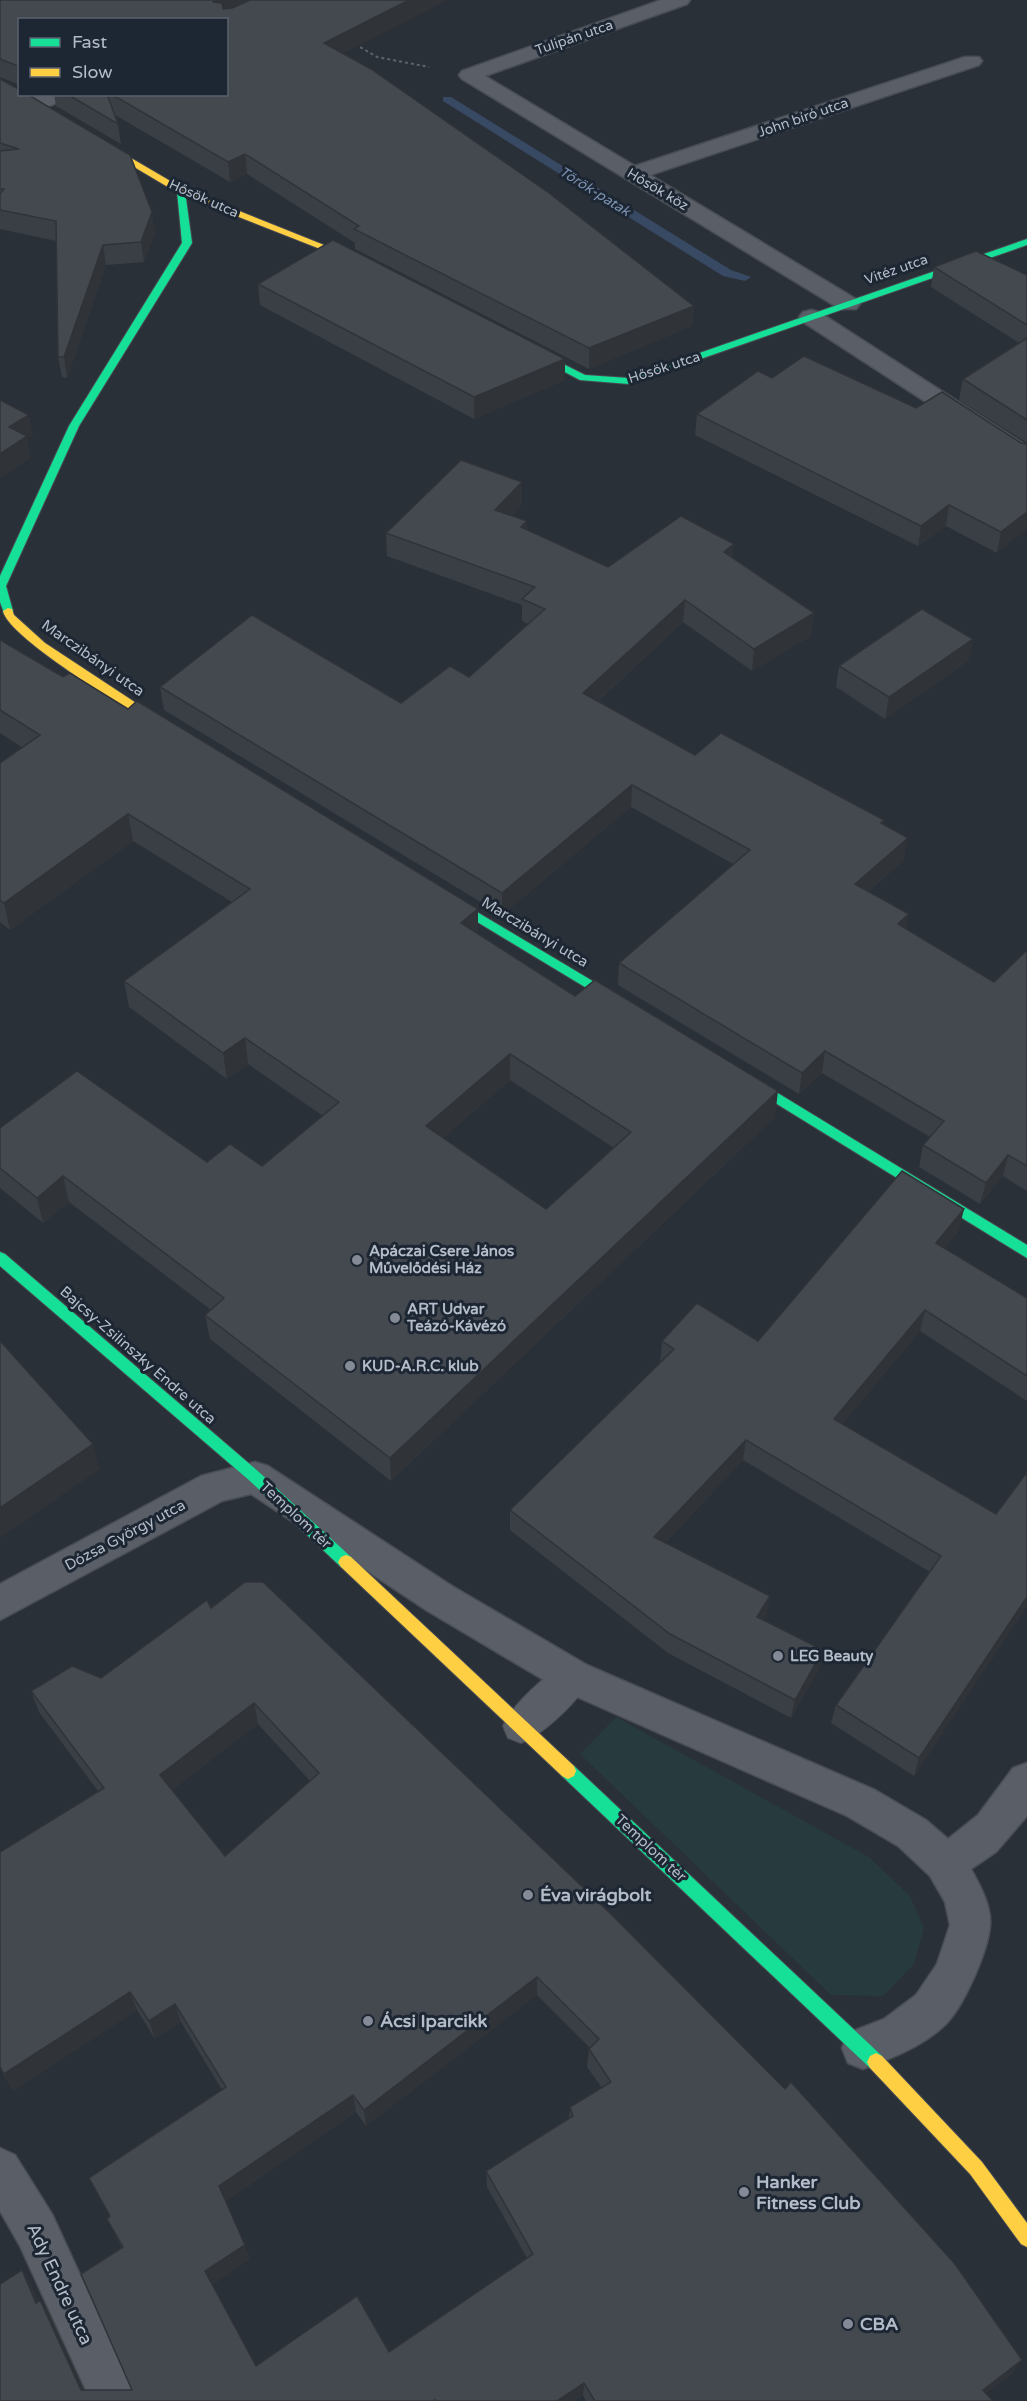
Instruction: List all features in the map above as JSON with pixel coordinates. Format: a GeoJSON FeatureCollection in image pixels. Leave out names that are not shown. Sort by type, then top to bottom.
{"type":"FeatureCollection","features":[{"type":"Feature","properties":{"kind":"street","name":"Tulipán utca"},"geometry":{"type":"LineString","coordinates":[[468,75],[680,0]]}},
{"type":"Feature","properties":{"kind":"street","name":"John bíró utca"},"geometry":{"type":"LineString","coordinates":[[633,174],[972,61]]}},
{"type":"Feature","properties":{"kind":"street","name":"Hősök köz"},"geometry":{"type":"LineString","coordinates":[[468,75],[848,304]]}},
{"type":"Feature","properties":{"kind":"street"},"geometry":{"type":"LineString","coordinates":[[30,102],[50,96]]}},
{"type":"Feature","properties":{"kind":"street"},"geometry":{"type":"LineString","coordinates":[[30,102],[54,116]]}},
{"type":"Feature","properties":{"kind":"street","name":"Hősök utca"},"geometry":{"type":"LineString","coordinates":[[83,133],[181,191],[372,268]]}},
{"type":"Feature","properties":{"kind":"street","name":"Marczibányi utca"},"geometry":{"type":"LineString","coordinates":[[179,736],[41,646],[9,616],[1,586],[74,426],[187,243],[181,191]]}},
{"type":"Feature","properties":{"kind":"street","name":"Vitéz utca"},"geometry":{"type":"LineString","coordinates":[[811,317],[1027,242]]}},
{"type":"Feature","properties":{"kind":"street"},"geometry":{"type":"LineString","coordinates":[[811,317],[1027,458]]}},
{"type":"Feature","properties":{"kind":"street","name":"Hősök utca"},"geometry":{"type":"LineString","coordinates":[[516,344],[583,378],[629,381],[811,317]]}},
{"type":"Feature","properties":{"kind":"street","name":"Marczibányi utca"},"geometry":{"type":"LineString","coordinates":[[424,884],[639,1014]]}},
{"type":"Feature","properties":{"kind":"street"},"geometry":{"type":"LineString","coordinates":[[730,1070],[1027,1252]]}},
{"type":"Feature","properties":{"kind":"street","name":"Bajcsy-Zsilinszky Endre utca"},"geometry":{"type":"LineString","coordinates":[[0,1258],[255,1477]]}},
{"type":"Feature","properties":{"kind":"street","name":"Dózsa György utca"},"geometry":{"type":"LineString","coordinates":[[0,1603],[214,1487],[255,1477]]}},
{"type":"Feature","properties":{"kind":"street","name":"Templom tér"},"geometry":{"type":"LineString","coordinates":[[255,1477],[439,1598],[573,1677],[861,1803],[912,1833],[944,1862],[964,1896],[970,1926],[955,1974],[931,2010],[898,2034],[863,2048]]}},
{"type":"Feature","properties":{"kind":"street","name":"Templom tér"},"geometry":{"type":"LineString","coordinates":[[255,1477],[863,2048],[976,2168],[1027,2238]]}},
{"type":"Feature","properties":{"kind":"street"},"geometry":{"type":"LineString","coordinates":[[944,1862],[967,1852],[981,1840],[1013,1806],[1027,1781]]}},
{"type":"Feature","properties":{"kind":"street","name":"Ady Endre utca"},"geometry":{"type":"LineString","coordinates":[[0,2170],[36,2230],[115,2401]]}},
{"type":"Feature","properties":{"kind":"lane"},"geometry":{"type":"LineString","coordinates":[[521,1726],[573,1677]]}},
{"type":"Feature","properties":{"kind":"path"},"geometry":{"type":"LineString","coordinates":[[348,40],[377,57],[468,75]]}},
{"type":"Feature","properties":{"kind":"green space"},"geometry":{"type":"Polygon","coordinates":[[[616,1717],[869,1857],[910,1896],[924,1928],[914,1964],[883,1996],[831,1995],[580,1754],[616,1717]]]}},
{"type":"Feature","properties":{"kind":"building"},"geometry":{"type":"Polygon","coordinates":[[[0,0],[214,0],[213,2],[222,3],[223,9],[232,8],[250,0],[409,0],[324,43],[371,69],[549,193],[694,306],[589,348],[354,229],[359,226],[245,154],[228,162],[114,96],[228,96],[228,18],[18,18],[18,66],[0,59],[0,0]]]}},
{"type":"Feature","properties":{"kind":"building"},"geometry":{"type":"Polygon","coordinates":[[[0,79],[18,89],[18,96],[30,96],[130,155],[152,212],[141,242],[103,245],[64,357],[58,357],[56,221],[0,210],[0,194],[4,189],[0,189],[0,151],[19,149],[0,143],[0,79]]]}},
{"type":"Feature","properties":{"kind":"building"},"geometry":{"type":"Polygon","coordinates":[[[70,96],[108,96],[118,124],[70,96]]]}},
{"type":"Feature","properties":{"kind":"building"},"geometry":{"type":"Polygon","coordinates":[[[333,240],[565,359],[474,397],[258,284],[333,240]]]}},
{"type":"Feature","properties":{"kind":"building"},"geometry":{"type":"Polygon","coordinates":[[[976,251],[1027,275],[1027,325],[934,267],[976,251]]]}},
{"type":"Feature","properties":{"kind":"building"},"geometry":{"type":"Polygon","coordinates":[[[1027,338],[1027,420],[963,379],[1027,338]]]}},
{"type":"Feature","properties":{"kind":"building"},"geometry":{"type":"Polygon","coordinates":[[[804,356],[916,408],[942,392],[1021,443],[1027,444],[1027,512],[1001,532],[949,505],[921,526],[697,414],[758,371],[772,378],[804,356]]]}},
{"type":"Feature","properties":{"kind":"building"},"geometry":{"type":"Polygon","coordinates":[[[0,400],[29,415],[9,427],[27,436],[0,454],[0,400]]]}},
{"type":"Feature","properties":{"kind":"building"},"geometry":{"type":"Polygon","coordinates":[[[461,460],[522,482],[495,510],[527,521],[521,527],[608,567],[681,516],[734,544],[724,552],[814,613],[754,649],[685,600],[583,693],[695,755],[721,733],[884,820],[881,823],[908,838],[855,884],[909,914],[898,924],[994,982],[1027,950],[1027,1166],[1008,1155],[986,1183],[923,1145],[944,1121],[825,1051],[802,1073],[619,963],[750,850],[632,785],[502,893],[160,687],[252,615],[401,703],[450,666],[469,677],[545,609],[522,599],[535,587],[386,533],[461,460]]]}},
{"type":"Feature","properties":{"kind":"building"},"geometry":{"type":"Polygon","coordinates":[[[922,609],[973,639],[889,697],[839,666],[922,609]]]}},
{"type":"Feature","properties":{"kind":"building"},"geometry":{"type":"Polygon","coordinates":[[[0,640],[63,677],[70,673],[128,709],[137,701],[478,909],[461,923],[575,996],[595,980],[778,1091],[390,1458],[205,1315],[224,1298],[63,1176],[37,1198],[0,1168],[0,1128],[77,1071],[207,1162],[230,1144],[262,1166],[339,1102],[245,1038],[223,1053],[124,981],[250,889],[128,814],[4,903],[0,900],[0,763],[40,735],[0,710],[0,640]],[[510,1054],[426,1126],[546,1209],[631,1132],[510,1054]]]}},
{"type":"Feature","properties":{"kind":"building"},"geometry":{"type":"Polygon","coordinates":[[[902,1171],[964,1209],[936,1243],[1027,1298],[1027,1376],[925,1310],[834,1419],[996,1514],[1027,1472],[1027,1597],[919,1758],[836,1705],[941,1556],[746,1440],[654,1537],[770,1596],[757,1617],[823,1650],[795,1700],[670,1634],[510,1510],[674,1349],[662,1341],[697,1303],[758,1341],[902,1171]]]}},
{"type":"Feature","properties":{"kind":"building"},"geometry":{"type":"Polygon","coordinates":[[[0,1341],[93,1444],[0,1508],[0,1341]]]}},
{"type":"Feature","properties":{"kind":"building"},"geometry":{"type":"Polygon","coordinates":[[[245,1582],[263,1582],[611,1914],[785,2089],[791,2082],[955,2264],[1022,2360],[983,2390],[993,2401],[595,2401],[584,2383],[557,2401],[0,2401],[0,2284],[22,2270],[36,2303],[40,2300],[81,2390],[132,2390],[81,2274],[123,2247],[107,2219],[110,2216],[89,2178],[226,2087],[175,2004],[149,2021],[130,1992],[4,2074],[0,2067],[0,1852],[104,1788],[31,1691],[72,1666],[101,1678],[207,1600],[211,1608],[245,1582]],[[254,1703],[160,1775],[225,1856],[319,1773],[254,1703]],[[537,1977],[364,2110],[353,2095],[219,2186],[245,2245],[205,2271],[256,2366],[357,2296],[389,2352],[533,2254],[486,2171],[573,2116],[570,2107],[611,2082],[589,2049],[599,2039],[537,1977]]]}},
{"type":"Feature","properties":{"kind":"waterway","name":"Török-patak"},"geometry":{"type":"LineString","coordinates":[[447,99],[727,273],[745,277]]}},
{"type":"Feature","properties":{"kind":"traffic: fast"},"geometry":{"type":"LineString","coordinates":[[8,611],[1,586],[74,426],[187,243],[181,191]]}},
{"type":"Feature","properties":{"kind":"traffic: fast"},"geometry":{"type":"LineString","coordinates":[[526,349],[583,378],[629,381],[1027,242]]}},
{"type":"Feature","properties":{"kind":"traffic: fast"},"geometry":{"type":"LineString","coordinates":[[440,894],[627,1007]]}},
{"type":"Feature","properties":{"kind":"traffic: fast"},"geometry":{"type":"LineString","coordinates":[[738,1074],[1027,1252]]}},
{"type":"Feature","properties":{"kind":"traffic: fast"},"geometry":{"type":"LineString","coordinates":[[0,1258],[255,1477],[346,1562]]}},
{"type":"Feature","properties":{"kind":"traffic: fast"},"geometry":{"type":"LineString","coordinates":[[568,1771],[876,2062]]}},
{"type":"Feature","properties":{"kind":"traffic: slow"},"geometry":{"type":"LineString","coordinates":[[95,140],[181,191],[364,263]]}},
{"type":"Feature","properties":{"kind":"traffic: slow"},"geometry":{"type":"LineString","coordinates":[[8,611],[9,616],[41,646],[170,731]]}},
{"type":"Feature","properties":{"kind":"traffic: slow"},"geometry":{"type":"LineString","coordinates":[[346,1562],[568,1771]]}},
{"type":"Feature","properties":{"kind":"traffic: slow"},"geometry":{"type":"LineString","coordinates":[[876,2062],[976,2168],[1027,2238]]}},
{"type":"Feature","properties":{"kind":"place","name":"Apáczai Csere János Művelődési Ház"},"geometry":{"type":"Point","coordinates":[357,1260]}},
{"type":"Feature","properties":{"kind":"place","name":"ART Udvar Teázó-Kávézó"},"geometry":{"type":"Point","coordinates":[395,1318]}},
{"type":"Feature","properties":{"kind":"place","name":"KUD-A.R.C. klub"},"geometry":{"type":"Point","coordinates":[350,1366]}},
{"type":"Feature","properties":{"kind":"place","name":"LEG Beauty"},"geometry":{"type":"Point","coordinates":[778,1656]}},
{"type":"Feature","properties":{"kind":"place","name":"Éva virágbolt"},"geometry":{"type":"Point","coordinates":[528,1895]}},
{"type":"Feature","properties":{"kind":"place","name":"Ácsi Iparcikk"},"geometry":{"type":"Point","coordinates":[368,2021]}},
{"type":"Feature","properties":{"kind":"place","name":"Hanker Fitness Club"},"geometry":{"type":"Point","coordinates":[744,2192]}},
{"type":"Feature","properties":{"kind":"place","name":"CBA"},"geometry":{"type":"Point","coordinates":[848,2324]}}]}
